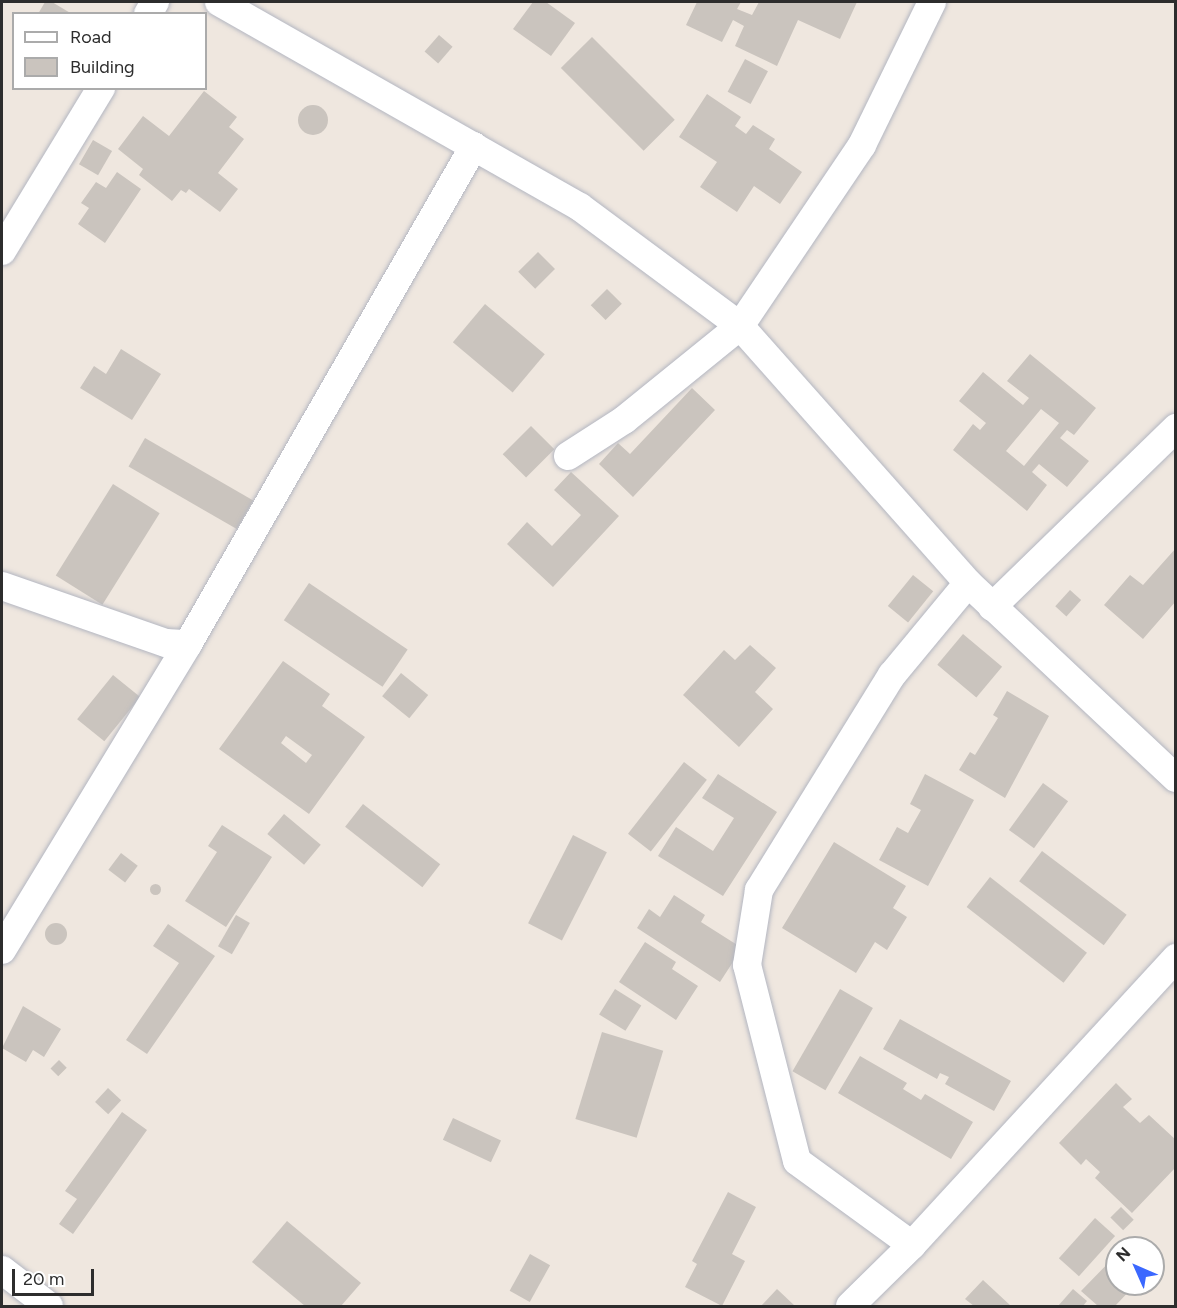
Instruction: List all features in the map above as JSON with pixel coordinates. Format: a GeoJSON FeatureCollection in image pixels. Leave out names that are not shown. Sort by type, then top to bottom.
{"type":"FeatureCollection","features":[{"type":"Feature","properties":{"kind":"street"},"geometry":{"type":"LineString","coordinates":[[219,2],[474,146],[616,232],[740,326],[968,583],[1176,778]]}},
{"type":"Feature","properties":{"kind":"street"},"geometry":{"type":"LineString","coordinates":[[568,456],[624,420],[740,326],[862,145],[932,2]]}},
{"type":"Feature","properties":{"kind":"street"},"geometry":{"type":"LineString","coordinates":[[2,251],[100,90]]}},
{"type":"Feature","properties":{"kind":"street"},"geometry":{"type":"LineString","coordinates":[[2,950],[188,644],[474,146]]}},
{"type":"Feature","properties":{"kind":"street"},"geometry":{"type":"LineString","coordinates":[[992,607],[1176,428]]}},
{"type":"Feature","properties":{"kind":"street"},"geometry":{"type":"LineString","coordinates":[[912,1245],[797,1161],[747,965],[759,890],[892,675],[968,583]]}},
{"type":"Feature","properties":{"kind":"street"},"geometry":{"type":"LineString","coordinates":[[2,586],[166,643],[188,644]]}},
{"type":"Feature","properties":{"kind":"street"},"geometry":{"type":"LineString","coordinates":[[850,1306],[912,1245],[1176,958]]}},
{"type":"Feature","properties":{"kind":"street"},"geometry":{"type":"LineString","coordinates":[[2,1270],[49,1306]]}},
{"type":"Feature","properties":{"kind":"building"},"geometry":{"type":"Polygon","coordinates":[[[45,2],[52,2],[69,12],[39,12],[45,2]]]}},
{"type":"Feature","properties":{"kind":"building"},"geometry":{"type":"Polygon","coordinates":[[[533,2],[546,2],[575,23],[551,56],[513,29],[533,2]]]}},
{"type":"Feature","properties":{"kind":"building"},"geometry":{"type":"Polygon","coordinates":[[[697,2],[741,2],[737,9],[752,15],[759,2],[857,2],[840,39],[798,20],[777,66],[735,46],[744,26],[733,20],[722,42],[686,25],[697,2]]]}},
{"type":"Feature","properties":{"kind":"building"},"geometry":{"type":"Polygon","coordinates":[[[439,35],[453,47],[438,63],[425,52],[439,35]]]}},
{"type":"Feature","properties":{"kind":"building"},"geometry":{"type":"Polygon","coordinates":[[[592,37],[675,120],[644,151],[561,68],[592,37]]]}},
{"type":"Feature","properties":{"kind":"building"},"geometry":{"type":"Polygon","coordinates":[[[745,59],[768,71],[751,104],[728,92],[745,59]]]}},
{"type":"Feature","properties":{"kind":"building"},"geometry":{"type":"Polygon","coordinates":[[[204,91],[237,117],[229,127],[244,139],[218,173],[238,189],[220,212],[189,189],[186,193],[181,190],[172,201],[139,175],[143,169],[118,149],[143,116],[169,136],[204,91]]]}},
{"type":"Feature","properties":{"kind":"building"},"geometry":{"type":"Polygon","coordinates":[[[707,94],[741,117],[735,126],[746,134],[753,125],[775,139],[769,149],[802,172],[780,204],[754,186],[737,212],[700,187],[717,162],[679,137],[707,94]]]}},
{"type":"Feature","properties":{"kind":"building"},"geometry":{"type":"Polygon","coordinates":[[[313,105],[323,110],[328,120],[323,130],[313,135],[303,130],[298,120],[303,110],[313,105]]]}},
{"type":"Feature","properties":{"kind":"building"},"geometry":{"type":"Polygon","coordinates":[[[93,140],[112,151],[98,175],[79,164],[93,140]]]}},
{"type":"Feature","properties":{"kind":"building"},"geometry":{"type":"Polygon","coordinates":[[[117,172],[141,189],[105,243],[78,224],[89,208],[81,203],[96,182],[106,188],[117,172]]]}},
{"type":"Feature","properties":{"kind":"building"},"geometry":{"type":"Polygon","coordinates":[[[538,252],[555,269],[535,289],[518,272],[538,252]]]}},
{"type":"Feature","properties":{"kind":"building"},"geometry":{"type":"Polygon","coordinates":[[[607,289],[622,304],[606,320],[591,305],[607,289]]]}},
{"type":"Feature","properties":{"kind":"building"},"geometry":{"type":"Polygon","coordinates":[[[485,304],[545,354],[513,392],[453,342],[485,304]]]}},
{"type":"Feature","properties":{"kind":"building"},"geometry":{"type":"Polygon","coordinates":[[[121,349],[161,374],[132,420],[80,388],[94,366],[106,374],[121,349]]]}},
{"type":"Feature","properties":{"kind":"building"},"geometry":{"type":"Polygon","coordinates":[[[1030,354],[1096,408],[1074,435],[1067,430],[1060,438],[1089,461],[1067,487],[1039,464],[1032,472],[1047,485],[1027,511],[953,450],[973,424],[980,430],[986,423],[959,401],[983,372],[1023,405],[1029,398],[1007,381],[1030,354]],[[1041,409],[1006,451],[1024,466],[1059,423],[1041,409]]]}},
{"type":"Feature","properties":{"kind":"building"},"geometry":{"type":"Polygon","coordinates":[[[692,388],[715,410],[633,497],[599,464],[618,443],[630,454],[692,388]]]}},
{"type":"Feature","properties":{"kind":"building"},"geometry":{"type":"Polygon","coordinates":[[[531,426],[554,449],[526,478],[503,454],[531,426]]]}},
{"type":"Feature","properties":{"kind":"building"},"geometry":{"type":"Polygon","coordinates":[[[145,438],[253,500],[237,529],[128,467],[145,438]]]}},
{"type":"Feature","properties":{"kind":"building"},"geometry":{"type":"Polygon","coordinates":[[[571,472],[619,516],[553,587],[507,544],[527,522],[552,546],[581,515],[554,490],[571,472]]]}},
{"type":"Feature","properties":{"kind":"building"},"geometry":{"type":"Polygon","coordinates":[[[113,484],[160,513],[102,605],[56,576],[113,484]]]}},
{"type":"Feature","properties":{"kind":"building"},"geometry":{"type":"Polygon","coordinates":[[[1176,548],[1176,601],[1143,639],[1104,605],[1130,575],[1143,585],[1176,548]]]}},
{"type":"Feature","properties":{"kind":"building"},"geometry":{"type":"Polygon","coordinates":[[[913,575],[933,591],[908,622],[888,606],[913,575]]]}},
{"type":"Feature","properties":{"kind":"building"},"geometry":{"type":"Polygon","coordinates":[[[309,583],[408,650],[382,687],[284,620],[309,583]]]}},
{"type":"Feature","properties":{"kind":"building"},"geometry":{"type":"Polygon","coordinates":[[[1070,590],[1081,600],[1066,616],[1055,606],[1070,590]]]}},
{"type":"Feature","properties":{"kind":"building"},"geometry":{"type":"Polygon","coordinates":[[[963,634],[1002,667],[976,697],[937,665],[963,634]]]}},
{"type":"Feature","properties":{"kind":"building"},"geometry":{"type":"Polygon","coordinates":[[[750,645],[776,668],[755,692],[773,709],[739,747],[683,695],[724,650],[735,660],[750,645]]]}},
{"type":"Feature","properties":{"kind":"building"},"geometry":{"type":"Polygon","coordinates":[[[283,661],[330,694],[322,706],[365,737],[309,814],[219,749],[283,661]],[[286,736],[281,743],[306,763],[312,755],[286,736]]]}},
{"type":"Feature","properties":{"kind":"building"},"geometry":{"type":"Polygon","coordinates":[[[401,673],[428,695],[409,718],[382,696],[401,673]]]}},
{"type":"Feature","properties":{"kind":"building"},"geometry":{"type":"Polygon","coordinates":[[[113,675],[140,697],[104,741],[77,719],[113,675]]]}},
{"type":"Feature","properties":{"kind":"building"},"geometry":{"type":"Polygon","coordinates":[[[1007,691],[1049,716],[1005,798],[959,770],[970,752],[975,755],[998,718],[993,715],[1007,691]]]}},
{"type":"Feature","properties":{"kind":"building"},"geometry":{"type":"Polygon","coordinates":[[[684,762],[707,780],[651,852],[628,834],[684,762]]]}},
{"type":"Feature","properties":{"kind":"building"},"geometry":{"type":"Polygon","coordinates":[[[718,774],[777,812],[723,896],[658,856],[676,827],[713,851],[734,818],[702,798],[718,774]]]}},
{"type":"Feature","properties":{"kind":"building"},"geometry":{"type":"Polygon","coordinates":[[[925,774],[974,800],[928,886],[879,860],[897,827],[908,833],[921,810],[910,804],[925,774]]]}},
{"type":"Feature","properties":{"kind":"building"},"geometry":{"type":"Polygon","coordinates":[[[1043,783],[1068,801],[1034,848],[1009,830],[1043,783]]]}},
{"type":"Feature","properties":{"kind":"building"},"geometry":{"type":"Polygon","coordinates":[[[363,804],[440,864],[422,887],[345,827],[363,804]]]}},
{"type":"Feature","properties":{"kind":"building"},"geometry":{"type":"Polygon","coordinates":[[[284,814],[321,845],[304,865],[267,834],[284,814]]]}},
{"type":"Feature","properties":{"kind":"building"},"geometry":{"type":"Polygon","coordinates":[[[222,825],[272,857],[226,927],[185,901],[217,852],[208,846],[222,825]]]}},
{"type":"Feature","properties":{"kind":"building"},"geometry":{"type":"Polygon","coordinates":[[[573,835],[607,852],[562,940],[528,923],[573,835]]]}},
{"type":"Feature","properties":{"kind":"building"},"geometry":{"type":"Polygon","coordinates":[[[834,842],[906,886],[893,908],[907,917],[887,950],[875,942],[856,973],[782,928],[834,842]]]}},
{"type":"Feature","properties":{"kind":"building"},"geometry":{"type":"Polygon","coordinates":[[[1042,851],[1127,915],[1104,945],[1019,881],[1042,851]]]}},
{"type":"Feature","properties":{"kind":"building"},"geometry":{"type":"Polygon","coordinates":[[[121,853],[138,866],[125,882],[108,870],[121,853]]]}},
{"type":"Feature","properties":{"kind":"building"},"geometry":{"type":"Polygon","coordinates":[[[990,877],[1087,953],[1064,983],[967,907],[990,877]]]}},
{"type":"Feature","properties":{"kind":"building"},"geometry":{"type":"Polygon","coordinates":[[[155,884],[159,885],[159,893],[155,894],[151,893],[150,889],[151,885],[155,884]]]}},
{"type":"Feature","properties":{"kind":"building"},"geometry":{"type":"Polygon","coordinates":[[[674,895],[705,915],[701,922],[742,948],[720,982],[637,928],[649,909],[660,917],[674,895]]]}},
{"type":"Feature","properties":{"kind":"building"},"geometry":{"type":"Polygon","coordinates":[[[236,915],[250,923],[232,954],[218,946],[236,915]]]}},
{"type":"Feature","properties":{"kind":"building"},"geometry":{"type":"Polygon","coordinates":[[[56,923],[64,926],[67,934],[64,942],[56,945],[48,942],[45,934],[48,926],[56,923]]]}},
{"type":"Feature","properties":{"kind":"building"},"geometry":{"type":"Polygon","coordinates":[[[168,924],[215,956],[147,1054],[126,1040],[179,963],[153,946],[168,924]]]}},
{"type":"Feature","properties":{"kind":"building"},"geometry":{"type":"Polygon","coordinates":[[[645,942],[676,962],[672,969],[698,986],[676,1020],[619,982],[645,942]]]}},
{"type":"Feature","properties":{"kind":"building"},"geometry":{"type":"Polygon","coordinates":[[[615,989],[641,1005],[625,1031],[599,1014],[615,989]]]}},
{"type":"Feature","properties":{"kind":"building"},"geometry":{"type":"Polygon","coordinates":[[[840,989],[873,1008],[825,1090],[793,1071],[840,989]]]}},
{"type":"Feature","properties":{"kind":"building"},"geometry":{"type":"Polygon","coordinates":[[[23,1006],[61,1029],[44,1057],[33,1050],[26,1062],[2,1048],[23,1006]]]}},
{"type":"Feature","properties":{"kind":"building"},"geometry":{"type":"Polygon","coordinates":[[[900,1019],[1011,1081],[994,1111],[945,1084],[949,1077],[940,1073],[937,1079],[883,1049],[900,1019]]]}},
{"type":"Feature","properties":{"kind":"building"},"geometry":{"type":"Polygon","coordinates":[[[602,1032],[663,1051],[637,1138],[575,1119],[602,1032]]]}},
{"type":"Feature","properties":{"kind":"building"},"geometry":{"type":"Polygon","coordinates":[[[860,1056],[907,1083],[903,1089],[921,1100],[925,1094],[973,1122],[951,1159],[838,1093],[860,1056]]]}},
{"type":"Feature","properties":{"kind":"building"},"geometry":{"type":"Polygon","coordinates":[[[59,1060],[67,1068],[58,1076],[51,1068],[59,1060]]]}},
{"type":"Feature","properties":{"kind":"building"},"geometry":{"type":"Polygon","coordinates":[[[1116,1083],[1132,1099],[1123,1107],[1140,1123],[1149,1115],[1176,1140],[1176,1167],[1132,1213],[1095,1178],[1100,1172],[1086,1159],[1081,1165],[1059,1143],[1116,1083]]]}},
{"type":"Feature","properties":{"kind":"building"},"geometry":{"type":"Polygon","coordinates":[[[108,1088],[121,1100],[108,1114],[95,1102],[108,1088]]]}},
{"type":"Feature","properties":{"kind":"building"},"geometry":{"type":"Polygon","coordinates":[[[122,1112],[147,1130],[73,1234],[59,1224],[77,1199],[65,1191],[122,1112]]]}},
{"type":"Feature","properties":{"kind":"building"},"geometry":{"type":"Polygon","coordinates":[[[453,1118],[501,1140],[491,1162],[443,1140],[453,1118]]]}},
{"type":"Feature","properties":{"kind":"building"},"geometry":{"type":"Polygon","coordinates":[[[728,1192],[756,1207],[732,1254],[745,1261],[722,1306],[685,1287],[697,1264],[692,1261],[728,1192]]]}},
{"type":"Feature","properties":{"kind":"building"},"geometry":{"type":"Polygon","coordinates":[[[1121,1207],[1134,1220],[1123,1230],[1110,1218],[1121,1207]]]}},
{"type":"Feature","properties":{"kind":"building"},"geometry":{"type":"Polygon","coordinates":[[[1095,1218],[1115,1236],[1105,1236],[1105,1247],[1079,1276],[1059,1258],[1095,1218]]]}},
{"type":"Feature","properties":{"kind":"building"},"geometry":{"type":"Polygon","coordinates":[[[287,1221],[361,1283],[341,1306],[305,1306],[252,1262],[287,1221]]]}},
{"type":"Feature","properties":{"kind":"building"},"geometry":{"type":"Polygon","coordinates":[[[530,1254],[550,1265],[530,1302],[510,1291],[530,1254]]]}},
{"type":"Feature","properties":{"kind":"building"},"geometry":{"type":"Polygon","coordinates":[[[1105,1266],[1105,1296],[1125,1296],[1115,1306],[1098,1306],[1081,1291],[1105,1266]]]}},
{"type":"Feature","properties":{"kind":"building"},"geometry":{"type":"Polygon","coordinates":[[[983,1280],[1011,1306],[974,1306],[965,1299],[983,1280]]]}},
{"type":"Feature","properties":{"kind":"building"},"geometry":{"type":"Polygon","coordinates":[[[777,1289],[795,1306],[761,1306],[777,1289]]]}},
{"type":"Feature","properties":{"kind":"building"},"geometry":{"type":"Polygon","coordinates":[[[1073,1289],[1087,1301],[1083,1306],[1058,1306],[1073,1289]]]}}]}
